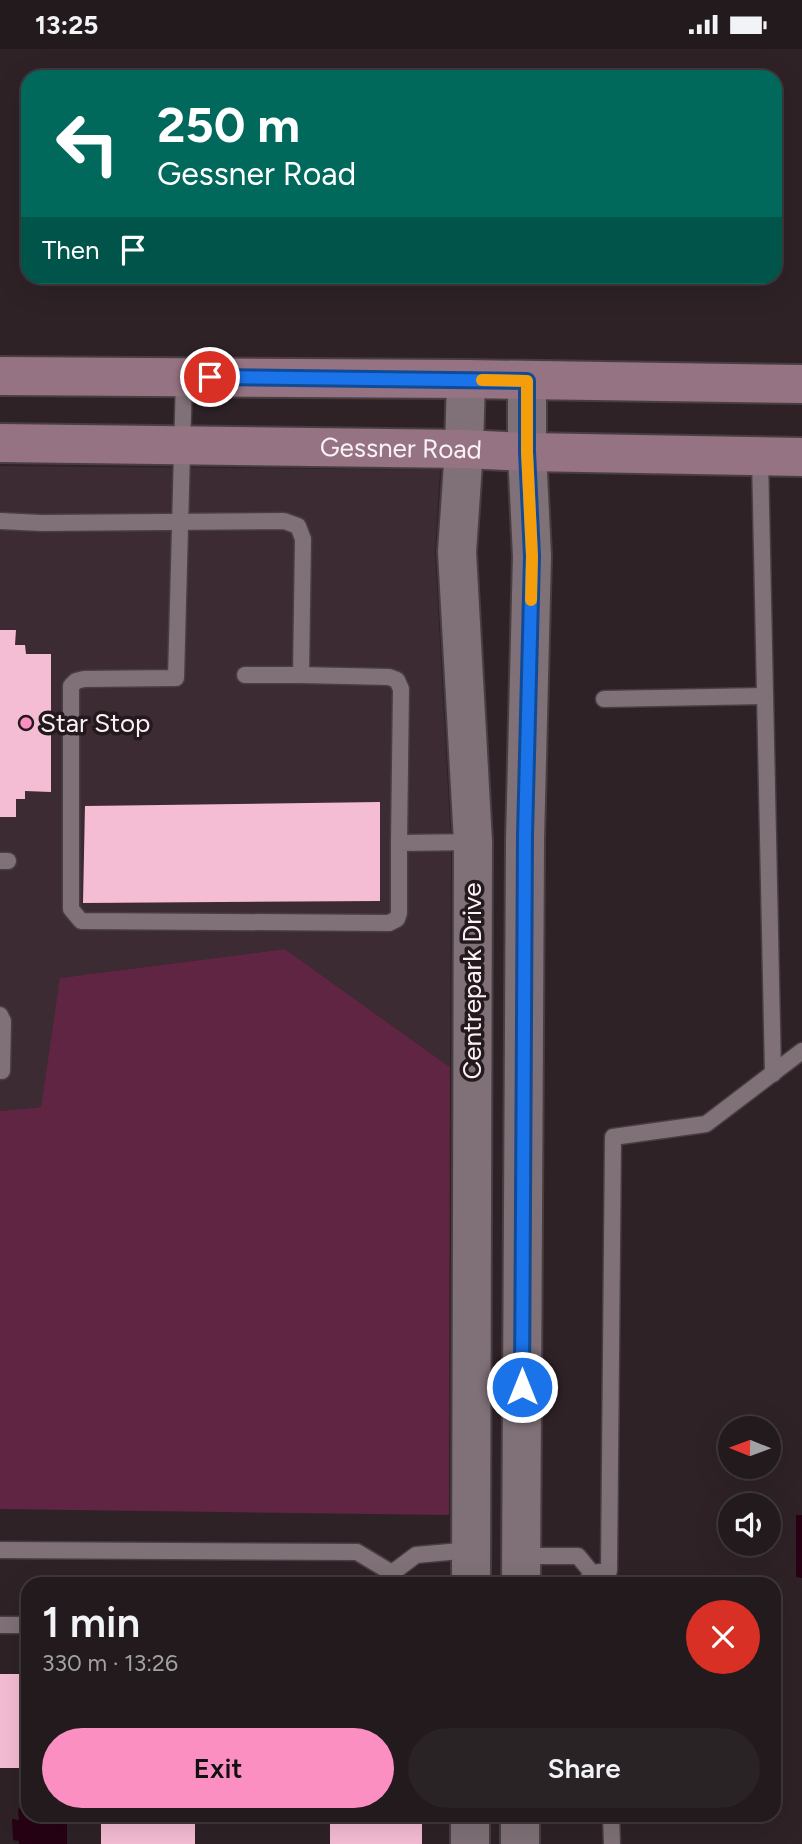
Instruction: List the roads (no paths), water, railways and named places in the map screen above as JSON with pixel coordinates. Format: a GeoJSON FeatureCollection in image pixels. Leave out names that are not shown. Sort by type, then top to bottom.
{"type":"FeatureCollection","features":[{"type":"Feature","properties":{"kind":"main road"},"geometry":{"type":"LineString","coordinates":[[0,376],[802,384]]}},
{"type":"Feature","properties":{"kind":"main road","name":"Gessner Road"},"geometry":{"type":"LineString","coordinates":[[0,443],[802,457]]}},
{"type":"Feature","properties":{"kind":"street","name":"Centrepark Drive"},"geometry":{"type":"LineString","coordinates":[[466,379],[457,552],[473,842],[471,1569]]}},
{"type":"Feature","properties":{"kind":"street","name":"Centrepark Drive"},"geometry":{"type":"LineString","coordinates":[[526,1577],[523,1202],[525,841],[532,556],[527,381]]}},
{"type":"Feature","properties":{"kind":"street"},"geometry":{"type":"LineString","coordinates":[[473,842],[525,841]]}},
{"type":"Feature","properties":{"kind":"street"},"geometry":{"type":"LineString","coordinates":[[472,1203],[523,1202]]}},
{"type":"Feature","properties":{"kind":"street"},"geometry":{"type":"LineString","coordinates":[[471,1569],[526,1577]]}},
{"type":"Feature","properties":{"kind":"street"},"geometry":{"type":"LineString","coordinates":[[470,1822],[470,1844]]}},
{"type":"Feature","properties":{"kind":"street"},"geometry":{"type":"LineString","coordinates":[[520,1822],[520,1844]]}},
{"type":"Feature","properties":{"kind":"lane"},"geometry":{"type":"LineString","coordinates":[[184,377],[176,678],[84,679],[71,686],[71,909],[81,921],[389,923],[397,919],[401,689],[397,680],[389,677],[245,675]]}},
{"type":"Feature","properties":{"kind":"lane"},"geometry":{"type":"LineString","coordinates":[[760,456],[773,1073]]}},
{"type":"Feature","properties":{"kind":"lane"},"geometry":{"type":"LineString","coordinates":[[0,521],[284,521],[298,526],[303,539],[301,675]]}},
{"type":"Feature","properties":{"kind":"lane"},"geometry":{"type":"LineString","coordinates":[[604,699],[765,696]]}},
{"type":"Feature","properties":{"kind":"lane"},"geometry":{"type":"LineString","coordinates":[[399,843],[473,842]]}},
{"type":"Feature","properties":{"kind":"lane"},"geometry":{"type":"LineString","coordinates":[[0,1015],[4,1021],[4,1072]]}},
{"type":"Feature","properties":{"kind":"lane"},"geometry":{"type":"LineString","coordinates":[[599,1577],[613,1137],[706,1124],[802,1051]]}},
{"type":"Feature","properties":{"kind":"lane"},"geometry":{"type":"LineString","coordinates":[[0,1551],[357,1552],[386,1577]]}},
{"type":"Feature","properties":{"kind":"lane"},"geometry":{"type":"LineString","coordinates":[[388,1577],[416,1555],[471,1569]]}},
{"type":"Feature","properties":{"kind":"lane"},"geometry":{"type":"LineString","coordinates":[[526,1577],[534,1556],[578,1556],[598,1577]]}},
{"type":"Feature","properties":{"kind":"lane"},"geometry":{"type":"LineString","coordinates":[[0,1625],[21,1625]]}},
{"type":"Feature","properties":{"kind":"lane"},"geometry":{"type":"LineString","coordinates":[[611,1822],[612,1844]]}},
{"type":"Feature","properties":{"kind":"place","name":"Star Stop"},"geometry":{"type":"Point","coordinates":[26,723]}}]}
